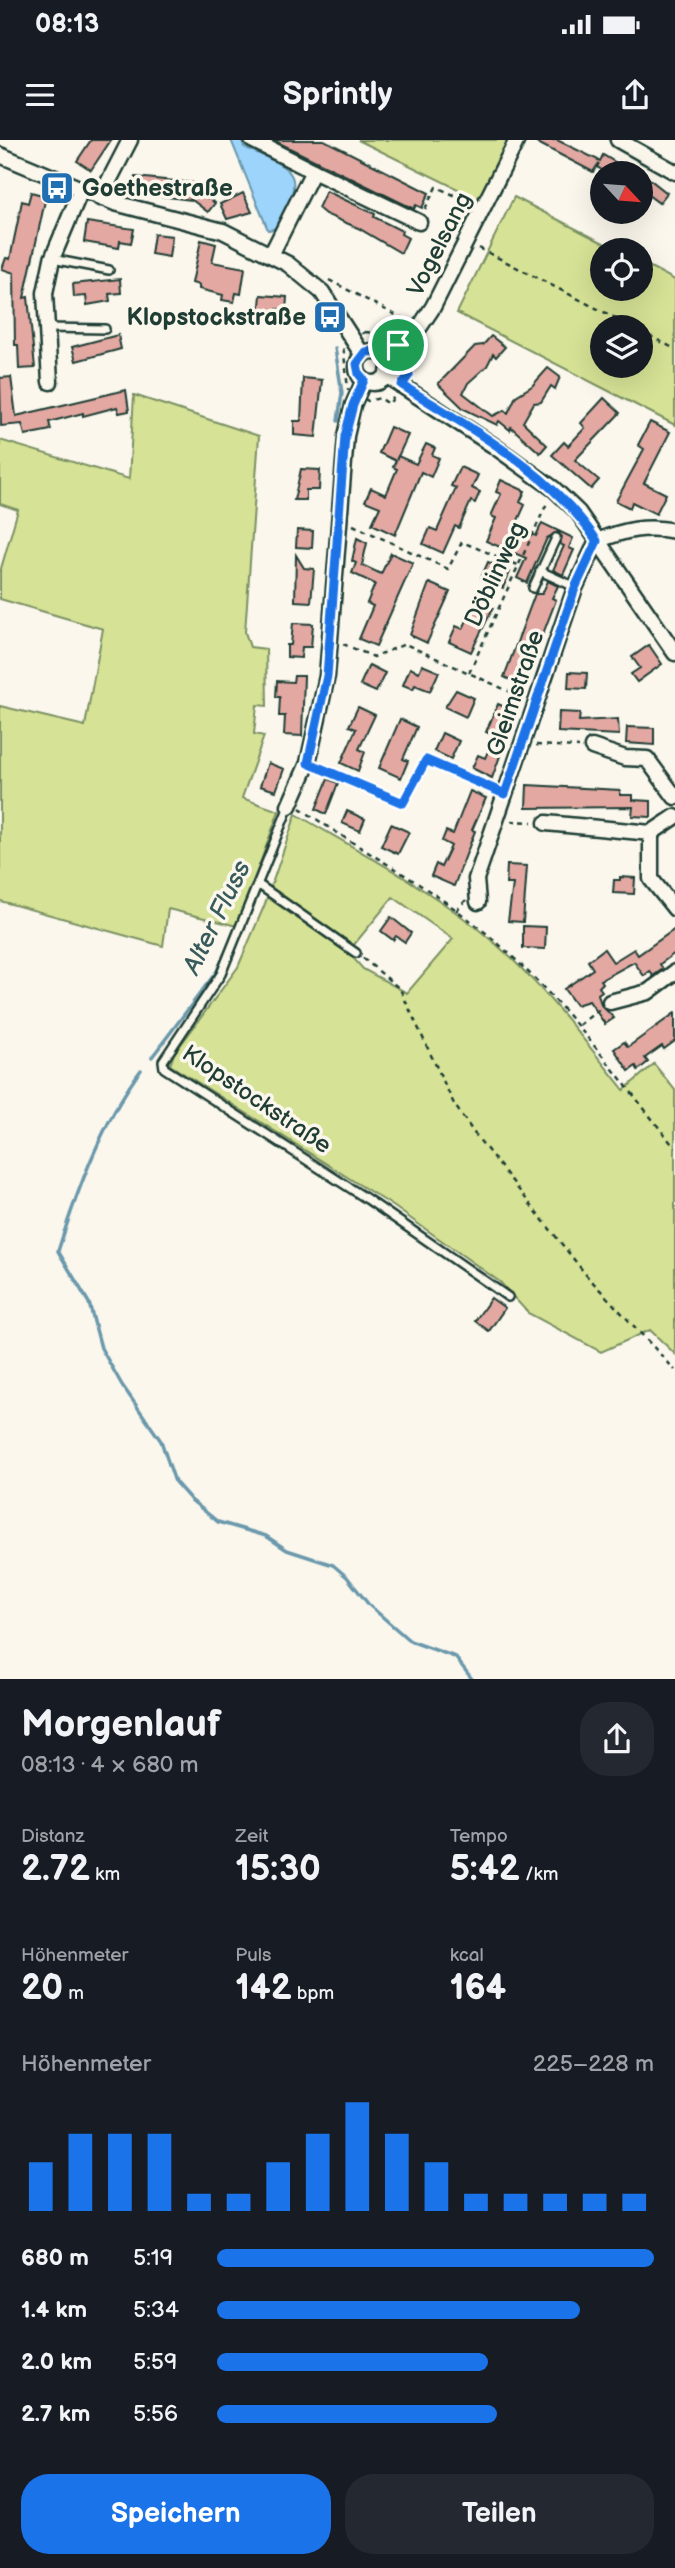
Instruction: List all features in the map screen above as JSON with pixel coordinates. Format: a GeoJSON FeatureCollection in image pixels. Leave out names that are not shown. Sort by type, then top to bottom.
{"type":"FeatureCollection","features":[{"type":"Feature","properties":{"kind":"street"},"geometry":{"type":"LineString","coordinates":[[100,198],[130,140]]}},
{"type":"Feature","properties":{"kind":"street"},"geometry":{"type":"LineString","coordinates":[[252,140],[419,222]]}},
{"type":"Feature","properties":{"kind":"street","name":"Vogelsang"},"geometry":{"type":"LineString","coordinates":[[386,356],[419,328],[517,140]]}},
{"type":"Feature","properties":{"kind":"street"},"geometry":{"type":"LineString","coordinates":[[624,141],[674,169]]}},
{"type":"Feature","properties":{"kind":"street"},"geometry":{"type":"LineString","coordinates":[[0,155],[100,198],[215,228],[271,255],[298,270],[318,287],[362,355]]}},
{"type":"Feature","properties":{"kind":"street"},"geometry":{"type":"LineString","coordinates":[[271,255],[313,171]]}},
{"type":"Feature","properties":{"kind":"street"},"geometry":{"type":"LineString","coordinates":[[50,382],[45,293],[52,260],[81,190]]}},
{"type":"Feature","properties":{"kind":"street"},"geometry":{"type":"LineString","coordinates":[[372,350],[386,356],[389,367],[387,376],[375,383],[364,380],[357,366],[362,355],[372,350]]}},
{"type":"Feature","properties":{"kind":"street"},"geometry":{"type":"LineString","coordinates":[[387,376],[554,489],[578,512],[675,653]]}},
{"type":"Feature","properties":{"kind":"street","name":"Klopstockstraße"},"geometry":{"type":"LineString","coordinates":[[290,804],[308,763],[321,712],[330,639],[345,436],[353,405],[364,380]]}},
{"type":"Feature","properties":{"kind":"street"},"geometry":{"type":"LineString","coordinates":[[597,541],[622,531],[652,526],[675,531]]}},
{"type":"Feature","properties":{"kind":"street","name":"Gleimstraße"},"geometry":{"type":"LineString","coordinates":[[478,902],[476,880],[575,588],[597,541]]}},
{"type":"Feature","properties":{"kind":"street"},"geometry":{"type":"LineString","coordinates":[[592,747],[625,758],[647,759],[675,797]]}},
{"type":"Feature","properties":{"kind":"street"},"geometry":{"type":"LineString","coordinates":[[546,823],[651,833],[675,817]]}},
{"type":"Feature","properties":{"kind":"street"},"geometry":{"type":"LineString","coordinates":[[651,833],[651,879],[675,909]]}},
{"type":"Feature","properties":{"kind":"street"},"geometry":{"type":"LineString","coordinates":[[610,1002],[648,992],[675,972]]}},
{"type":"Feature","properties":{"kind":"lane"},"geometry":{"type":"LineString","coordinates":[[52,260],[109,270]]}},
{"type":"Feature","properties":{"kind":"lane"},"geometry":{"type":"LineString","coordinates":[[47,328],[105,329]]}},
{"type":"Feature","properties":{"kind":"lane"},"geometry":{"type":"LineString","coordinates":[[533,588],[556,538]]}},
{"type":"Feature","properties":{"kind":"lane"},"geometry":{"type":"LineString","coordinates":[[540,571],[575,588]]}},
{"type":"Feature","properties":{"kind":"lane","name":"Klopstockstraße"},"geometry":{"type":"LineString","coordinates":[[290,804],[221,974],[163,1061],[164,1068],[367,1199],[508,1297]]}},
{"type":"Feature","properties":{"kind":"lane"},"geometry":{"type":"LineString","coordinates":[[259,885],[356,953]]}},
{"type":"Feature","properties":{"kind":"path"},"geometry":{"type":"LineString","coordinates":[[419,222],[436,187],[483,208]]}},
{"type":"Feature","properties":{"kind":"path"},"geometry":{"type":"LineString","coordinates":[[466,241],[610,315]]}},
{"type":"Feature","properties":{"kind":"path"},"geometry":{"type":"LineString","coordinates":[[320,275],[419,328]]}},
{"type":"Feature","properties":{"kind":"path"},"geometry":{"type":"LineString","coordinates":[[653,338],[675,349]]}},
{"type":"Feature","properties":{"kind":"path"},"geometry":{"type":"LineString","coordinates":[[398,345],[404,354],[402,365],[409,375],[402,385]]}},
{"type":"Feature","properties":{"kind":"path","name":"Döblinweg"},"geometry":{"type":"LineString","coordinates":[[469,673],[554,489]]}},
{"type":"Feature","properties":{"kind":"path"},"geometry":{"type":"LineString","coordinates":[[337,518],[448,569],[462,542],[518,565]]}},
{"type":"Feature","properties":{"kind":"path"},"geometry":{"type":"LineString","coordinates":[[512,579],[533,588]]}},
{"type":"Feature","properties":{"kind":"path"},"geometry":{"type":"LineString","coordinates":[[330,639],[374,657],[405,644],[535,704]]}},
{"type":"Feature","properties":{"kind":"path"},"geometry":{"type":"LineString","coordinates":[[521,745],[592,747]]}},
{"type":"Feature","properties":{"kind":"path"},"geometry":{"type":"LineString","coordinates":[[308,763],[403,803],[426,760],[505,794]]}},
{"type":"Feature","properties":{"kind":"path"},"geometry":{"type":"LineString","coordinates":[[290,804],[334,833],[402,870],[492,938],[532,974],[579,1025],[675,1148]]}},
{"type":"Feature","properties":{"kind":"path"},"geometry":{"type":"LineString","coordinates":[[496,820],[546,823]]}},
{"type":"Feature","properties":{"kind":"path"},"geometry":{"type":"LineString","coordinates":[[356,953],[400,989],[454,1104],[474,1133],[587,1276],[675,1370]]}},
{"type":"Feature","properties":{"kind":"path"},"geometry":{"type":"LineString","coordinates":[[579,1025],[610,1002]]}},
{"type":"Feature","properties":{"kind":"green space"},"geometry":{"type":"Polygon","coordinates":[[[358,140],[510,140],[482,201],[358,140]]]}},
{"type":"Feature","properties":{"kind":"green space"},"geometry":{"type":"Polygon","coordinates":[[[514,197],[594,238],[590,238],[590,301],[653,301],[653,268],[675,280],[675,425],[457,313],[514,197]]]}},
{"type":"Feature","properties":{"kind":"green space"},"geometry":{"type":"Polygon","coordinates":[[[134,395],[259,436],[245,632],[250,647],[266,649],[267,706],[257,705],[254,734],[264,736],[242,798],[279,811],[237,926],[168,909],[163,946],[0,901],[0,706],[85,726],[103,629],[0,599],[0,572],[18,510],[0,504],[0,440],[129,479],[134,395]]]}},
{"type":"Feature","properties":{"kind":"green space"},"geometry":{"type":"Polygon","coordinates":[[[296,814],[425,891],[497,945],[548,997],[624,1090],[654,1064],[675,1090],[675,1354],[650,1330],[601,1352],[528,1313],[500,1282],[393,1206],[170,1065],[174,1054],[238,967],[265,904],[296,814]],[[393,897],[348,952],[363,969],[407,993],[453,939],[393,897]]]}},
{"type":"Feature","properties":{"kind":"water"},"geometry":{"type":"Polygon","coordinates":[[[231,140],[241,140],[244,147],[276,162],[292,176],[292,195],[279,228],[268,230],[231,140]]]}},
{"type":"Feature","properties":{"kind":"building"},"geometry":{"type":"Polygon","coordinates":[[[91,140],[111,140],[91,170],[77,161],[91,140]]]}},
{"type":"Feature","properties":{"kind":"building"},"geometry":{"type":"Polygon","coordinates":[[[273,140],[324,140],[429,193],[422,208],[416,205],[414,209],[273,140]]]}},
{"type":"Feature","properties":{"kind":"building"},"geometry":{"type":"Polygon","coordinates":[[[532,140],[557,140],[600,161],[590,161],[590,170],[532,140]]]}},
{"type":"Feature","properties":{"kind":"building"},"geometry":{"type":"Polygon","coordinates":[[[603,155],[613,161],[600,161],[603,155]]]}},
{"type":"Feature","properties":{"kind":"building"},"geometry":{"type":"Polygon","coordinates":[[[135,177],[194,183],[193,188],[215,203],[208,212],[192,200],[133,193],[135,177]]]}},
{"type":"Feature","properties":{"kind":"building"},"geometry":{"type":"Polygon","coordinates":[[[653,182],[667,193],[659,203],[653,199],[653,182]]]}},
{"type":"Feature","properties":{"kind":"building"},"geometry":{"type":"Polygon","coordinates":[[[326,191],[375,214],[374,217],[402,231],[401,234],[408,238],[401,253],[358,228],[325,214],[318,208],[326,191]]]}},
{"type":"Feature","properties":{"kind":"building"},"geometry":{"type":"Polygon","coordinates":[[[31,192],[46,196],[24,298],[28,297],[35,368],[19,369],[18,345],[15,345],[14,273],[2,269],[6,258],[10,259],[22,201],[28,203],[31,192]]]}},
{"type":"Feature","properties":{"kind":"building"},"geometry":{"type":"Polygon","coordinates":[[[243,193],[252,212],[227,219],[220,204],[243,193]]]}},
{"type":"Feature","properties":{"kind":"building"},"geometry":{"type":"Polygon","coordinates":[[[87,222],[134,229],[131,243],[120,241],[119,248],[84,242],[87,222]]]}},
{"type":"Feature","properties":{"kind":"building"},"geometry":{"type":"Polygon","coordinates":[[[154,234],[172,236],[169,257],[151,254],[154,234]]]}},
{"type":"Feature","properties":{"kind":"building"},"geometry":{"type":"Polygon","coordinates":[[[201,240],[216,244],[212,262],[245,268],[241,294],[236,293],[234,302],[222,300],[223,295],[199,289],[199,285],[192,283],[201,240]]]}},
{"type":"Feature","properties":{"kind":"building"},"geometry":{"type":"Polygon","coordinates":[[[120,279],[121,293],[109,294],[110,301],[87,305],[86,296],[74,297],[73,284],[120,279]]]}},
{"type":"Feature","properties":{"kind":"building"},"geometry":{"type":"Polygon","coordinates":[[[261,295],[287,297],[286,310],[277,309],[277,316],[259,315],[261,295]]]}},
{"type":"Feature","properties":{"kind":"building"},"geometry":{"type":"Polygon","coordinates":[[[118,335],[121,349],[76,361],[72,347],[118,335]]]}},
{"type":"Feature","properties":{"kind":"building"},"geometry":{"type":"Polygon","coordinates":[[[491,336],[505,347],[496,357],[493,354],[487,366],[468,383],[463,393],[493,416],[505,410],[508,413],[516,396],[532,386],[548,368],[560,377],[555,389],[551,386],[541,402],[534,403],[523,422],[547,445],[540,453],[511,427],[510,430],[499,421],[497,425],[464,409],[438,384],[475,346],[483,345],[491,336]]]}},
{"type":"Feature","properties":{"kind":"building"},"geometry":{"type":"Polygon","coordinates":[[[11,377],[16,416],[126,390],[129,411],[119,413],[117,407],[83,416],[83,413],[49,422],[51,430],[25,435],[22,424],[1,426],[0,378],[11,377]]]}},
{"type":"Feature","properties":{"kind":"building"},"geometry":{"type":"Polygon","coordinates":[[[303,378],[322,380],[316,437],[294,435],[294,421],[301,421],[303,378]]]}},
{"type":"Feature","properties":{"kind":"building"},"geometry":{"type":"Polygon","coordinates":[[[604,398],[620,413],[575,460],[599,480],[591,489],[552,455],[564,442],[568,446],[585,428],[581,423],[604,398]]]}},
{"type":"Feature","properties":{"kind":"building"},"geometry":{"type":"Polygon","coordinates":[[[650,422],[670,432],[644,483],[666,494],[656,514],[632,502],[630,508],[616,501],[644,449],[638,445],[650,422]]]}},
{"type":"Feature","properties":{"kind":"building"},"geometry":{"type":"Polygon","coordinates":[[[390,427],[408,435],[396,461],[379,453],[390,427]]]}},
{"type":"Feature","properties":{"kind":"building"},"geometry":{"type":"Polygon","coordinates":[[[426,444],[435,448],[432,455],[439,458],[431,477],[421,472],[395,535],[372,524],[380,507],[365,501],[371,488],[386,495],[397,469],[393,467],[398,456],[416,464],[426,444]]]}},
{"type":"Feature","properties":{"kind":"building"},"geometry":{"type":"Polygon","coordinates":[[[460,467],[478,475],[472,488],[480,492],[475,503],[471,501],[459,528],[455,526],[443,553],[423,544],[430,528],[437,531],[456,488],[451,486],[460,467]]]}},
{"type":"Feature","properties":{"kind":"building"},"geometry":{"type":"Polygon","coordinates":[[[301,469],[320,470],[319,490],[306,490],[306,500],[294,500],[301,469]]]}},
{"type":"Feature","properties":{"kind":"building"},"geometry":{"type":"Polygon","coordinates":[[[501,480],[525,491],[520,502],[525,505],[515,527],[536,536],[542,523],[573,538],[569,548],[574,550],[563,575],[553,570],[564,546],[560,544],[562,537],[558,532],[547,538],[527,583],[517,578],[526,558],[486,541],[496,518],[491,516],[501,494],[496,492],[501,480]]]}},
{"type":"Feature","properties":{"kind":"building"},"geometry":{"type":"Polygon","coordinates":[[[297,530],[313,531],[312,548],[296,547],[297,530]]]}},
{"type":"Feature","properties":{"kind":"building"},"geometry":{"type":"Polygon","coordinates":[[[357,538],[367,543],[362,565],[381,574],[391,553],[413,563],[376,646],[359,639],[373,606],[367,603],[375,584],[352,573],[356,563],[352,561],[357,538]]]}},
{"type":"Feature","properties":{"kind":"building"},"geometry":{"type":"Polygon","coordinates":[[[296,555],[304,568],[314,569],[311,602],[295,601],[296,555]]]}},
{"type":"Feature","properties":{"kind":"building"},"geometry":{"type":"Polygon","coordinates":[[[488,562],[510,572],[503,588],[481,578],[488,562]]]}},
{"type":"Feature","properties":{"kind":"building"},"geometry":{"type":"Polygon","coordinates":[[[548,581],[558,586],[552,598],[556,600],[523,686],[504,677],[535,594],[542,594],[548,581]]]}},
{"type":"Feature","properties":{"kind":"building"},"geometry":{"type":"Polygon","coordinates":[[[429,583],[450,592],[427,643],[410,635],[429,583]]]}},
{"type":"Feature","properties":{"kind":"building"},"geometry":{"type":"Polygon","coordinates":[[[476,600],[493,608],[471,652],[449,642],[456,626],[463,629],[476,600]]]}},
{"type":"Feature","properties":{"kind":"building"},"geometry":{"type":"Polygon","coordinates":[[[293,623],[313,624],[311,647],[302,647],[301,658],[287,657],[293,623]]]}},
{"type":"Feature","properties":{"kind":"building"},"geometry":{"type":"Polygon","coordinates":[[[649,645],[662,664],[637,682],[631,674],[640,668],[632,657],[649,645]]]}},
{"type":"Feature","properties":{"kind":"building"},"geometry":{"type":"Polygon","coordinates":[[[369,665],[385,673],[376,692],[360,685],[369,665]]]}},
{"type":"Feature","properties":{"kind":"building"},"geometry":{"type":"Polygon","coordinates":[[[422,665],[439,672],[430,691],[415,685],[413,689],[403,685],[410,668],[419,672],[422,665]]]}},
{"type":"Feature","properties":{"kind":"building"},"geometry":{"type":"Polygon","coordinates":[[[569,672],[587,673],[586,689],[568,688],[569,672]]]}},
{"type":"Feature","properties":{"kind":"building"},"geometry":{"type":"Polygon","coordinates":[[[294,676],[304,676],[302,736],[284,735],[285,716],[279,716],[280,697],[276,697],[277,681],[293,682],[294,676]]]}},
{"type":"Feature","properties":{"kind":"building"},"geometry":{"type":"Polygon","coordinates":[[[456,690],[474,698],[466,717],[445,707],[456,690]]]}},
{"type":"Feature","properties":{"kind":"building"},"geometry":{"type":"Polygon","coordinates":[[[498,704],[516,712],[492,778],[472,768],[478,755],[485,758],[495,736],[486,732],[498,704]]]}},
{"type":"Feature","properties":{"kind":"building"},"geometry":{"type":"Polygon","coordinates":[[[358,707],[375,715],[359,749],[365,752],[358,771],[341,763],[356,729],[349,726],[358,707]]]}},
{"type":"Feature","properties":{"kind":"building"},"geometry":{"type":"Polygon","coordinates":[[[559,712],[580,713],[579,721],[618,719],[619,735],[558,732],[559,712]]]}},
{"type":"Feature","properties":{"kind":"building"},"geometry":{"type":"Polygon","coordinates":[[[400,719],[417,727],[403,759],[408,761],[401,778],[379,768],[400,719]]]}},
{"type":"Feature","properties":{"kind":"building"},"geometry":{"type":"Polygon","coordinates":[[[627,727],[654,728],[654,745],[626,743],[627,727]]]}},
{"type":"Feature","properties":{"kind":"building"},"geometry":{"type":"Polygon","coordinates":[[[442,733],[459,741],[451,759],[434,751],[442,733]]]}},
{"type":"Feature","properties":{"kind":"building"},"geometry":{"type":"Polygon","coordinates":[[[268,763],[284,769],[276,791],[260,786],[268,763]]]}},
{"type":"Feature","properties":{"kind":"building"},"geometry":{"type":"Polygon","coordinates":[[[328,779],[338,783],[326,814],[316,809],[328,779]]]}},
{"type":"Feature","properties":{"kind":"building"},"geometry":{"type":"Polygon","coordinates":[[[527,785],[620,790],[620,795],[633,795],[633,800],[651,801],[651,817],[632,816],[633,807],[526,808],[527,785]]]}},
{"type":"Feature","properties":{"kind":"building"},"geometry":{"type":"Polygon","coordinates":[[[470,791],[486,798],[472,830],[475,831],[454,886],[431,876],[436,864],[441,867],[451,846],[442,841],[446,831],[453,834],[470,791]]]}},
{"type":"Feature","properties":{"kind":"building"},"geometry":{"type":"Polygon","coordinates":[[[347,811],[365,819],[360,831],[342,823],[347,811]]]}},
{"type":"Feature","properties":{"kind":"building"},"geometry":{"type":"Polygon","coordinates":[[[391,824],[409,832],[398,854],[381,846],[391,824]]]}},
{"type":"Feature","properties":{"kind":"building"},"geometry":{"type":"Polygon","coordinates":[[[507,865],[527,866],[523,922],[508,921],[513,884],[506,884],[507,865]]]}},
{"type":"Feature","properties":{"kind":"building"},"geometry":{"type":"Polygon","coordinates":[[[620,877],[635,878],[634,894],[613,893],[614,880],[620,880],[620,877]]]}},
{"type":"Feature","properties":{"kind":"building"},"geometry":{"type":"Polygon","coordinates":[[[391,917],[411,933],[405,942],[396,936],[393,940],[381,931],[391,917]]]}},
{"type":"Feature","properties":{"kind":"building"},"geometry":{"type":"Polygon","coordinates":[[[523,926],[546,927],[545,949],[523,948],[523,926]]]}},
{"type":"Feature","properties":{"kind":"building"},"geometry":{"type":"Polygon","coordinates":[[[675,929],[675,953],[660,964],[663,969],[653,976],[650,971],[644,976],[634,962],[601,980],[603,983],[599,987],[602,991],[598,994],[601,1005],[614,1018],[605,1024],[589,1001],[576,1005],[564,989],[593,969],[588,961],[604,949],[613,962],[634,949],[638,955],[675,929]]]}},
{"type":"Feature","properties":{"kind":"building"},"geometry":{"type":"Polygon","coordinates":[[[675,1013],[675,1041],[645,1058],[648,1062],[638,1070],[636,1066],[629,1071],[614,1049],[624,1042],[628,1047],[675,1013]]]}},
{"type":"Feature","properties":{"kind":"building"},"geometry":{"type":"Polygon","coordinates":[[[491,1298],[505,1308],[489,1331],[475,1321],[491,1298]]]}},
{"type":"Feature","properties":{"kind":"waterway","name":"Alter Fluss"},"geometry":{"type":"LineString","coordinates":[[335,348],[342,393],[338,421]]}},
{"type":"Feature","properties":{"kind":"waterway","name":"Alter Fluss"},"geometry":{"type":"LineString","coordinates":[[152,1057],[217,971],[231,940]]}},
{"type":"Feature","properties":{"kind":"waterway"},"geometry":{"type":"LineString","coordinates":[[141,1070],[103,1134],[83,1180],[58,1251],[89,1303],[101,1348],[122,1385],[161,1441],[175,1482],[191,1500],[218,1522],[266,1536],[287,1550],[333,1565],[347,1577],[369,1605],[410,1641],[455,1657],[472,1679]]}},
{"type":"Feature","properties":{"kind":"place","name":"Goethestraße"},"geometry":{"type":"Point","coordinates":[57,188]}},
{"type":"Feature","properties":{"kind":"place","name":"Klopstockstraße"},"geometry":{"type":"Point","coordinates":[330,317]}},
{"type":"Feature","properties":{"kind":"route"},"geometry":{"type":"LineString","coordinates":[[398,345],[404,354],[402,365],[409,375],[402,385],[554,489],[578,512],[597,541],[575,588],[505,794],[426,760],[403,803],[308,763],[327,676],[345,436],[353,405],[364,380],[359,374],[357,364],[360,356],[366,352],[377,351],[386,356],[398,345]]}}]}
